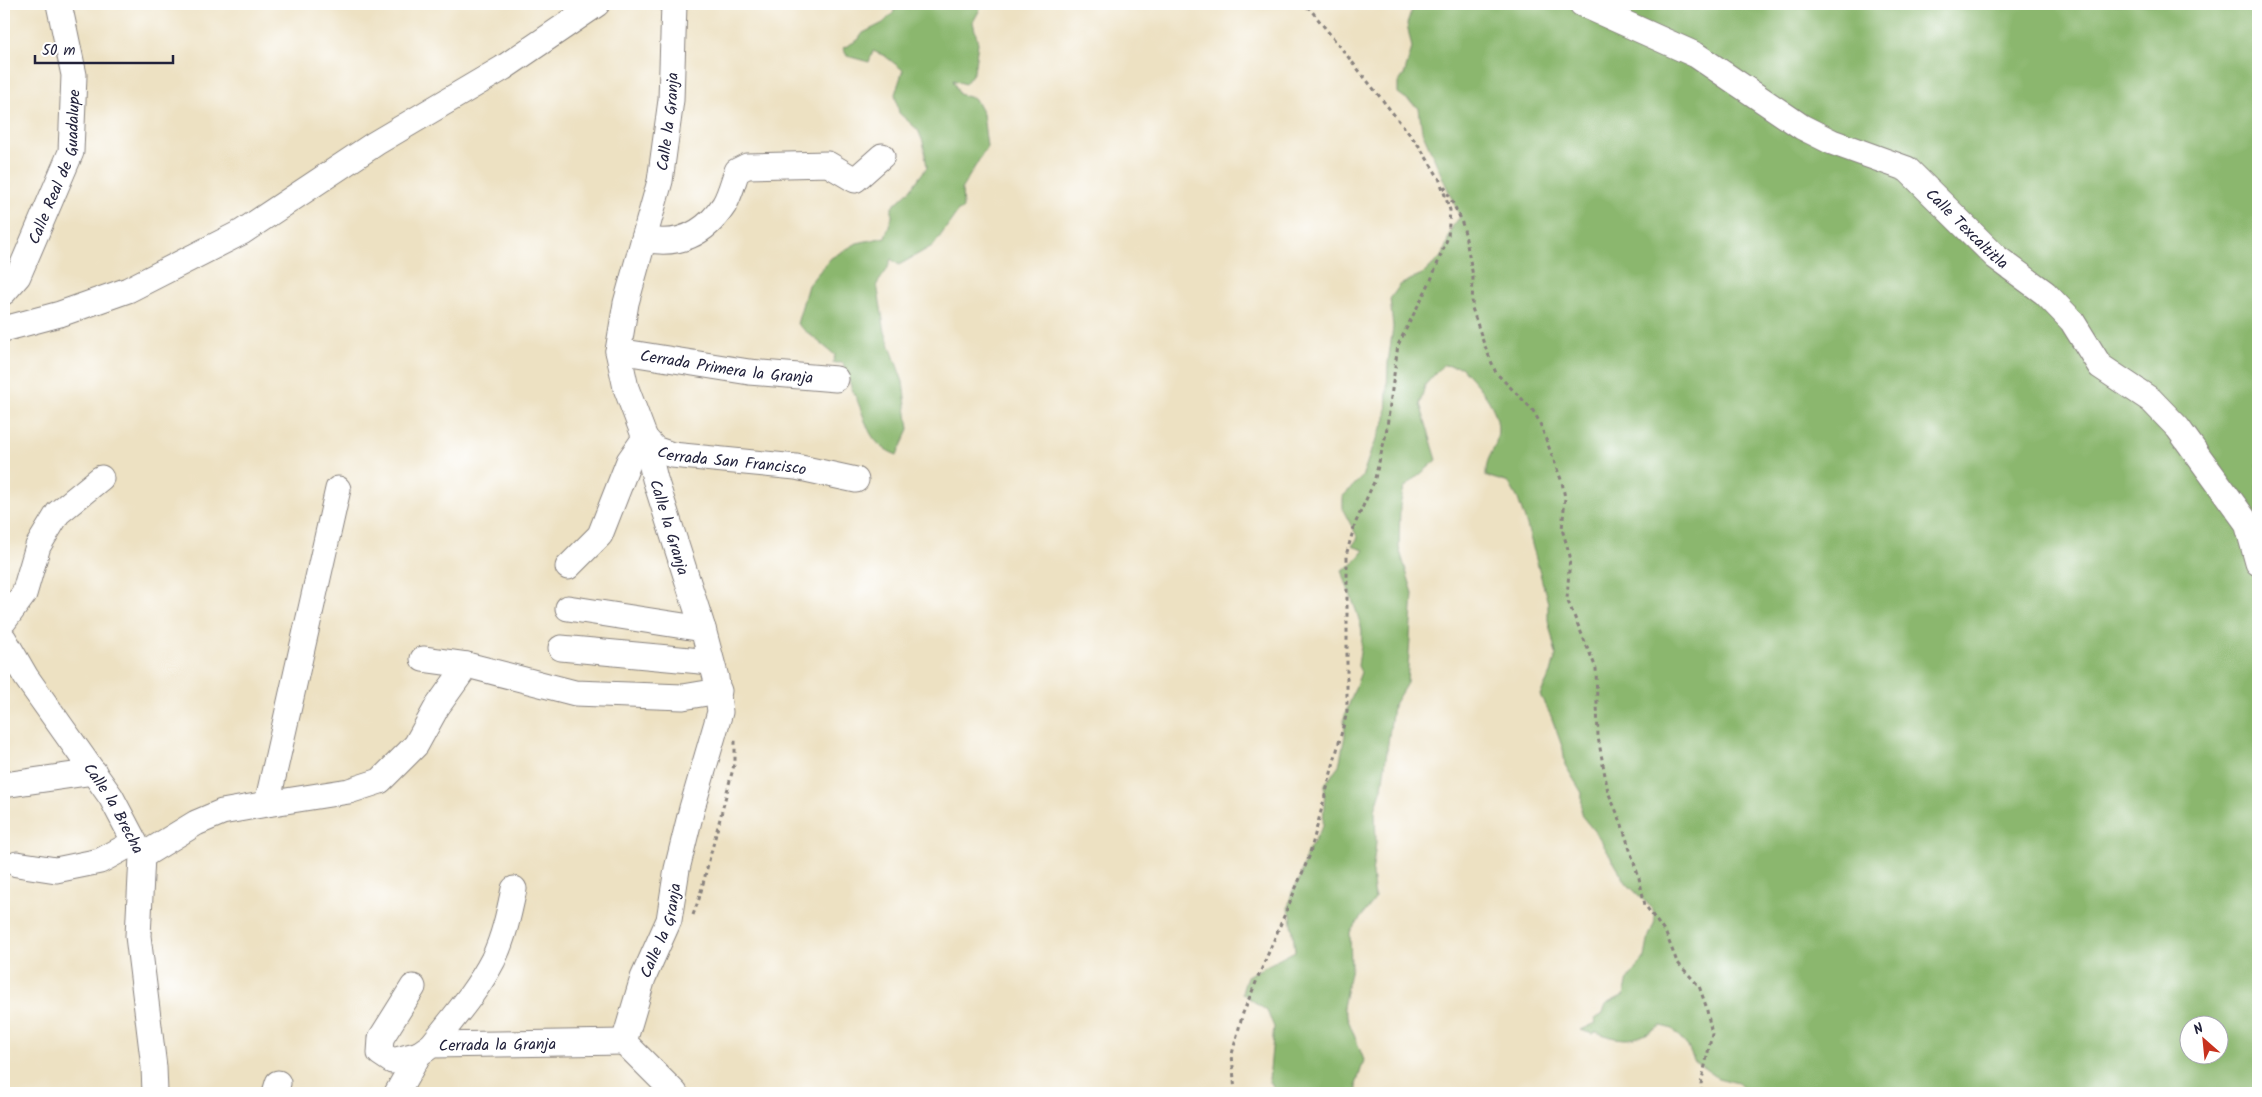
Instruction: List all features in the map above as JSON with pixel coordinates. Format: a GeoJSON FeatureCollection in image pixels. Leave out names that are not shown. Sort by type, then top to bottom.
{"type":"FeatureCollection","features":[{"type":"Feature","properties":{"kind":"street","name":"Calle Real de Guadalupe"},"geometry":{"type":"LineString","coordinates":[[4,292],[18,276],[71,152],[74,75],[59,4]]}},
{"type":"Feature","properties":{"kind":"street"},"geometry":{"type":"LineString","coordinates":[[4,329],[60,314],[128,290],[242,232],[376,143],[503,68],[597,4]]}},
{"type":"Feature","properties":{"kind":"street","name":"Calle la Granja"},"geometry":{"type":"LineString","coordinates":[[624,1042],[643,978],[669,920],[677,870],[692,808],[720,712],[719,692],[703,629],[658,488],[645,438],[626,388],[618,351],[626,303],[660,181],[672,100],[674,4]]}},
{"type":"Feature","properties":{"kind":"street","name":"Calle Texcaltitla"},"geometry":{"type":"LineString","coordinates":[[1582,4],[1696,55],[1802,127],[1832,142],[1907,170],[1996,257],[2046,293],[2072,321],[2100,366],[2151,400],[2178,428],[2247,524],[2258,564]]}},
{"type":"Feature","properties":{"kind":"street"},"geometry":{"type":"LineString","coordinates":[[644,239],[659,243],[677,242],[704,228],[724,204],[736,171],[747,166],[828,164],[855,180],[882,156]]}},
{"type":"Feature","properties":{"kind":"street","name":"Cerrada Primera la Granja"},"geometry":{"type":"LineString","coordinates":[[618,351],[749,372],[836,378]]}},
{"type":"Feature","properties":{"kind":"street","name":"Cerrada San Francisco"},"geometry":{"type":"LineString","coordinates":[[568,567],[600,535],[629,461],[645,438],[655,448],[672,455],[796,467],[856,480]]}},
{"type":"Feature","properties":{"kind":"street"},"geometry":{"type":"LineString","coordinates":[[4,621],[24,594],[38,546],[58,513],[101,478]]}},
{"type":"Feature","properties":{"kind":"street"},"geometry":{"type":"LineString","coordinates":[[266,804],[338,489]]}},
{"type":"Feature","properties":{"kind":"street"},"geometry":{"type":"LineString","coordinates":[[568,608],[703,629]]}},
{"type":"Feature","properties":{"kind":"street","name":"Calle la Brecha"},"geometry":{"type":"LineString","coordinates":[[4,639],[26,677],[110,797],[138,850],[138,936],[154,1067],[155,1093]]}},
{"type":"Feature","properties":{"kind":"street"},"geometry":{"type":"LineString","coordinates":[[561,648],[710,662]]}},
{"type":"Feature","properties":{"kind":"street"},"geometry":{"type":"LineString","coordinates":[[423,659],[468,665],[575,693],[670,697],[719,692]]}},
{"type":"Feature","properties":{"kind":"street"},"geometry":{"type":"LineString","coordinates":[[17,864],[56,870],[100,861],[138,850],[222,812],[342,792],[380,781],[416,745],[438,707],[468,665]]}},
{"type":"Feature","properties":{"kind":"street"},"geometry":{"type":"LineString","coordinates":[[4,784],[94,772]]}},
{"type":"Feature","properties":{"kind":"street"},"geometry":{"type":"LineString","coordinates":[[413,987],[381,1038],[380,1053],[392,1061],[426,1050],[476,988],[493,959],[507,924],[514,889]]}},
{"type":"Feature","properties":{"kind":"street"},"geometry":{"type":"LineString","coordinates":[[624,1042],[675,1093]]}},
{"type":"Feature","properties":{"kind":"street","name":"Cerrada la Granja"},"geometry":{"type":"LineString","coordinates":[[397,1093],[426,1050],[624,1042]]}},
{"type":"Feature","properties":{"kind":"path"},"geometry":{"type":"LineString","coordinates":[[1302,4],[1310,9],[1419,146],[1439,178],[1460,217],[1464,229],[1472,276],[1472,308],[1484,344],[1496,373],[1532,409],[1539,421],[1562,482],[1566,498],[1562,529],[1570,556],[1568,599],[1596,668],[1599,744],[1608,792],[1622,822],[1645,905],[1666,934],[1677,962],[1699,986],[1706,1006],[1712,1034],[1701,1084],[1703,1093]]}},
{"type":"Feature","properties":{"kind":"path"},"geometry":{"type":"LineString","coordinates":[[1235,1093],[1232,1054],[1243,1012],[1309,857],[1346,712],[1347,552],[1355,524],[1374,482],[1386,434],[1398,346],[1431,280],[1448,237],[1450,210],[1439,178]]}},
{"type":"Feature","properties":{"kind":"green space"},"geometry":{"type":"Polygon","coordinates":[[[894,4],[983,4],[973,22],[978,43],[974,72],[965,84],[953,80],[959,94],[975,99],[983,114],[987,147],[962,188],[963,209],[958,211],[934,245],[899,265],[891,259],[887,270],[877,284],[885,332],[903,382],[909,429],[897,455],[887,451],[870,433],[843,363],[833,363],[835,355],[797,324],[808,285],[831,258],[857,243],[885,237],[892,217],[892,207],[910,190],[927,167],[923,142],[918,130],[899,113],[895,94],[903,70],[885,56],[873,51],[869,62],[847,56],[843,48],[858,40],[863,33],[883,23],[894,12],[894,4]]]}},
{"type":"Feature","properties":{"kind":"green space"},"geometry":{"type":"Polygon","coordinates":[[[1414,4],[2258,4],[2258,1093],[1748,1093],[1738,1083],[1718,1078],[1694,1061],[1688,1047],[1673,1029],[1661,1026],[1644,1035],[1630,1039],[1615,1038],[1596,1032],[1592,1034],[1581,1030],[1596,1023],[1594,1019],[1602,1015],[1606,1004],[1624,995],[1628,979],[1645,957],[1649,936],[1655,921],[1653,909],[1627,884],[1598,836],[1581,815],[1582,793],[1565,765],[1563,749],[1551,716],[1540,695],[1551,673],[1556,654],[1548,620],[1548,603],[1527,526],[1518,499],[1509,483],[1486,476],[1488,461],[1496,442],[1498,431],[1494,411],[1483,392],[1461,367],[1443,365],[1425,385],[1420,404],[1437,460],[1404,488],[1400,505],[1399,548],[1413,593],[1407,683],[1393,706],[1382,788],[1375,810],[1376,843],[1372,874],[1375,899],[1350,932],[1351,967],[1343,1007],[1364,1060],[1356,1085],[1358,1093],[1276,1093],[1269,1080],[1274,1027],[1267,1011],[1242,993],[1247,976],[1295,951],[1291,915],[1288,908],[1292,892],[1300,878],[1307,853],[1323,826],[1325,784],[1339,766],[1345,735],[1344,718],[1361,672],[1358,666],[1362,630],[1342,570],[1352,565],[1364,550],[1352,546],[1358,538],[1343,510],[1343,496],[1362,477],[1386,419],[1388,363],[1393,327],[1390,299],[1400,285],[1424,273],[1443,255],[1452,227],[1460,217],[1422,131],[1419,108],[1398,93],[1398,83],[1404,75],[1412,48],[1407,24],[1414,4]]]}}]}
